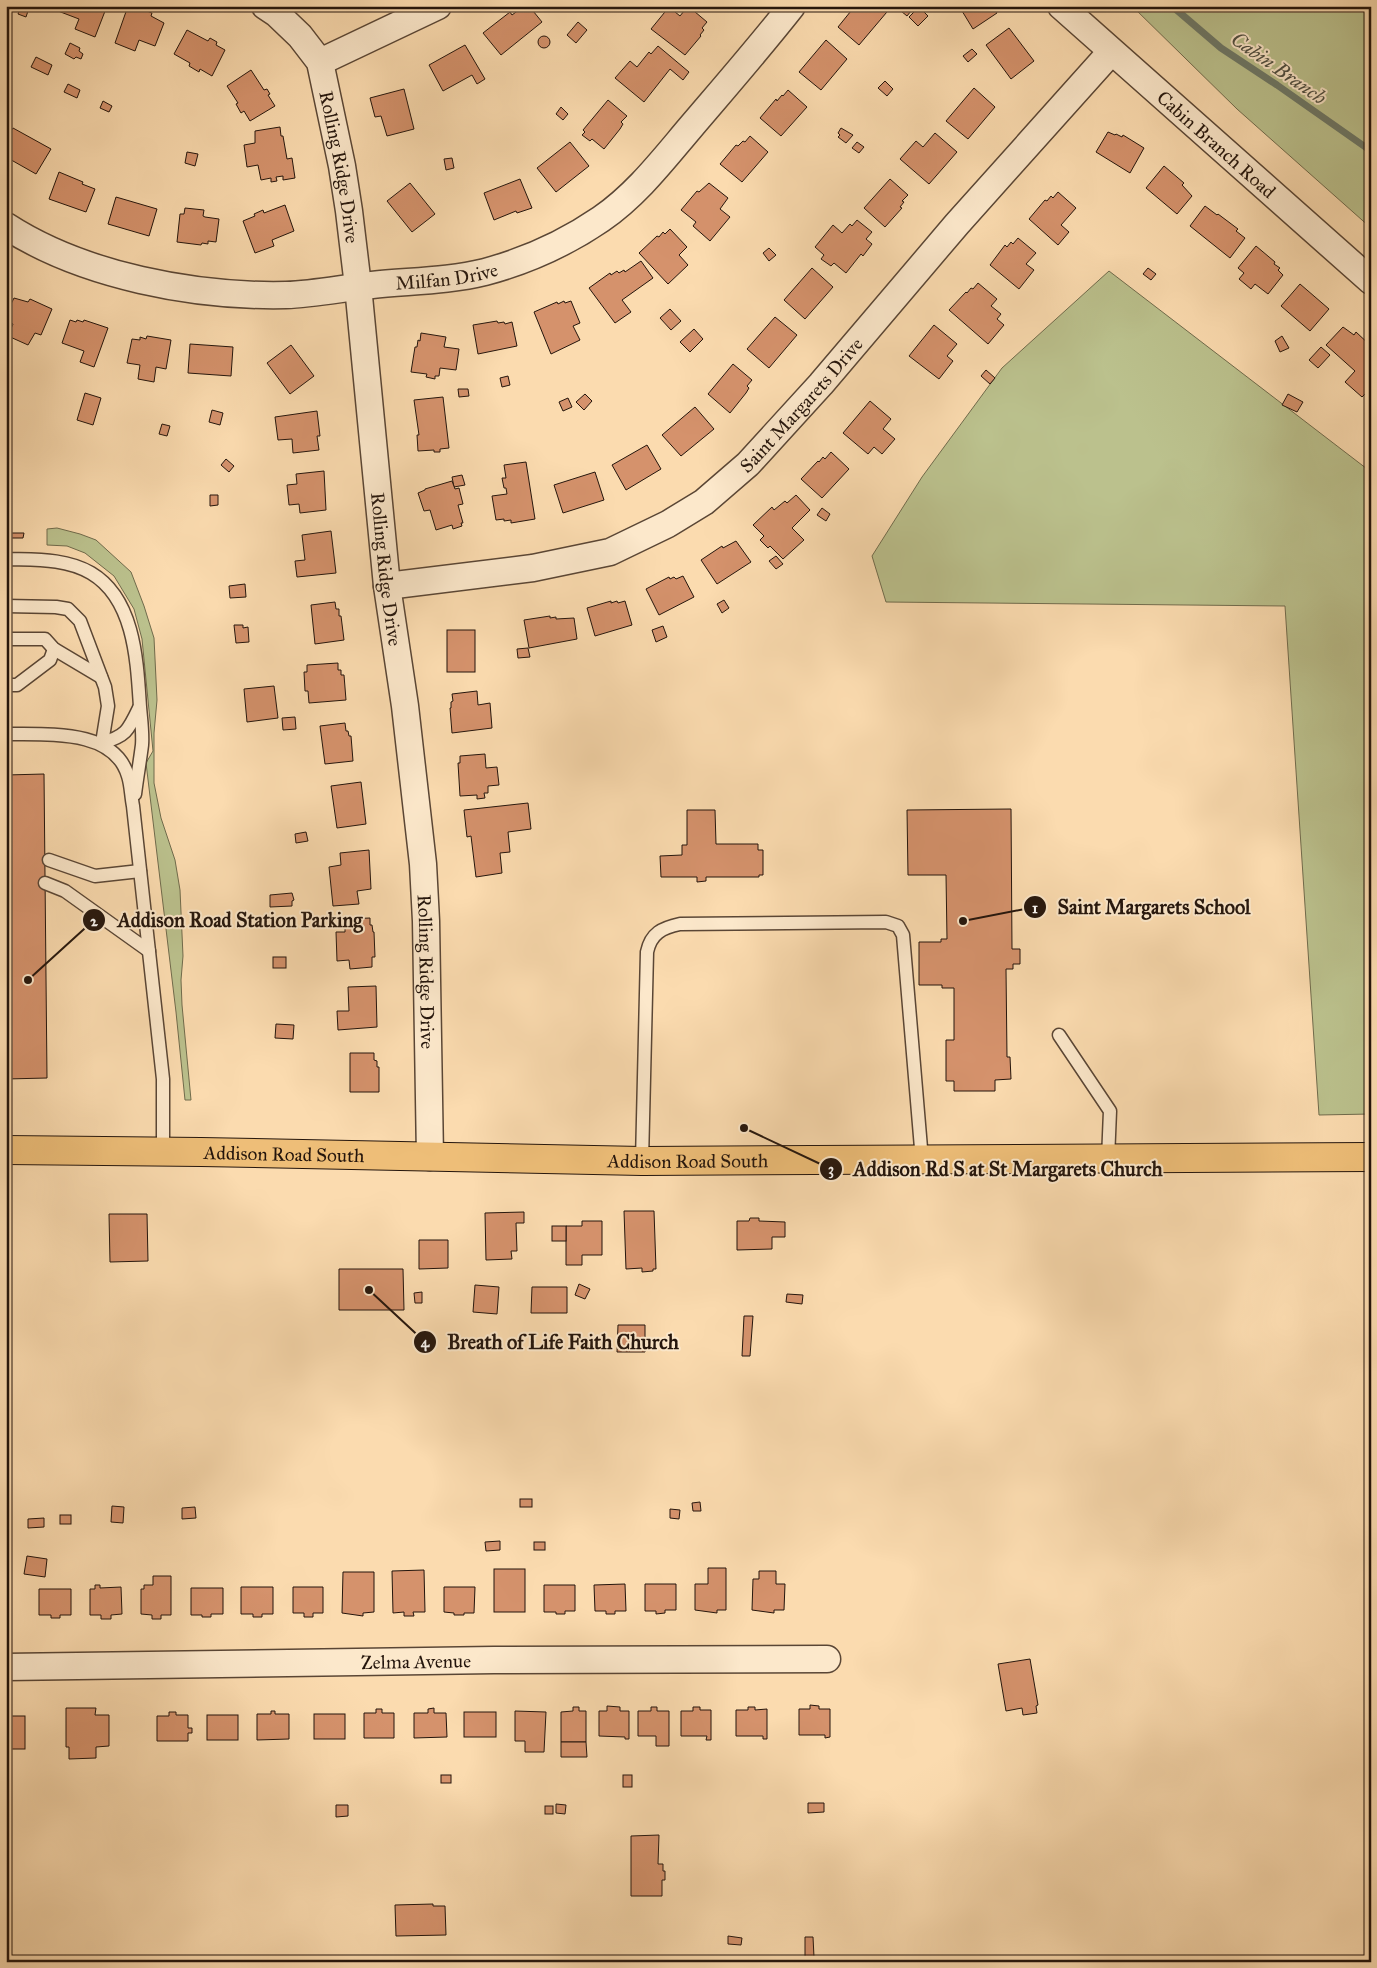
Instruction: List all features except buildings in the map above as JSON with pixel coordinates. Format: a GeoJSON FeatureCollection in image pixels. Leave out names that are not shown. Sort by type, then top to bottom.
{"type":"FeatureCollection","features":[{"type":"Feature","properties":{"kind":"main road","name":"Addison Road South"},"geometry":{"type":"LineString","coordinates":[[6,1150],[642,1161],[1371,1157]]}},
{"type":"Feature","properties":{"kind":"street","name":"Rolling Ridge Drive"},"geometry":{"type":"LineString","coordinates":[[265,6],[277,14],[300,36],[320,62],[342,166],[358,286],[387,586],[405,706],[423,864],[426,921],[430,1157]]}},
{"type":"Feature","properties":{"kind":"street"},"geometry":{"type":"LineString","coordinates":[[320,62],[438,6]]}},
{"type":"Feature","properties":{"kind":"street","name":"Milfan Drive"},"geometry":{"type":"LineString","coordinates":[[6,226],[65,256],[97,268],[174,286],[217,291],[284,295],[317,293],[358,286],[484,272],[533,256],[581,232],[621,204],[648,176],[792,6]]}},
{"type":"Feature","properties":{"kind":"street","name":"Cabin Branch Road"},"geometry":{"type":"LineString","coordinates":[[1061,6],[1371,281]]}},
{"type":"Feature","properties":{"kind":"street","name":"Saint Margarets Drive"},"geometry":{"type":"LineString","coordinates":[[387,586],[533,568],[610,552],[668,524],[704,502],[748,464],[821,384],[956,224],[1111,52]]}},
{"type":"Feature","properties":{"kind":"street","name":"Zelma Avenue"},"geometry":{"type":"LineString","coordinates":[[6,1667],[494,1660],[826,1659]]}},
{"type":"Feature","properties":{"kind":"lane"},"geometry":{"type":"LineString","coordinates":[[6,559],[54,560],[90,572],[107,585],[122,608],[138,664],[142,743],[133,806]]}},
{"type":"Feature","properties":{"kind":"lane"},"geometry":{"type":"LineString","coordinates":[[6,606],[56,606],[68,609],[80,621],[105,688],[108,706],[102,743]]}},
{"type":"Feature","properties":{"kind":"lane"},"geometry":{"type":"LineString","coordinates":[[6,639],[45,639],[54,649],[101,676]]}},
{"type":"Feature","properties":{"kind":"lane"},"geometry":{"type":"LineString","coordinates":[[6,684],[17,684],[50,660],[54,649]]}},
{"type":"Feature","properties":{"kind":"lane"},"geometry":{"type":"LineString","coordinates":[[102,743],[119,738],[130,727],[140,706]]}},
{"type":"Feature","properties":{"kind":"lane"},"geometry":{"type":"LineString","coordinates":[[6,734],[60,735],[102,743],[113,751],[128,774],[163,1079],[163,1152]]}},
{"type":"Feature","properties":{"kind":"lane"},"geometry":{"type":"LineString","coordinates":[[49,860],[95,876],[140,871]]}},
{"type":"Feature","properties":{"kind":"lane"},"geometry":{"type":"LineString","coordinates":[[45,883],[65,890],[149,950]]}},
{"type":"Feature","properties":{"kind":"lane"},"geometry":{"type":"LineString","coordinates":[[642,1161],[647,952],[649,942],[658,931],[680,924],[838,922],[886,922],[898,926],[903,935],[922,1160]]}},
{"type":"Feature","properties":{"kind":"lane"},"geometry":{"type":"LineString","coordinates":[[1059,1035],[1110,1111],[1108,1159]]}},
{"type":"Feature","properties":{"kind":"green space"},"geometry":{"type":"Polygon","coordinates":[[[1132,6],[1371,6],[1371,228],[1237,109],[1132,6]]]}},
{"type":"Feature","properties":{"kind":"green space"},"geometry":{"type":"Polygon","coordinates":[[[1109,271],[1371,472],[1371,1114],[1319,1115],[1285,606],[886,602],[872,556],[922,477],[1002,368],[1109,271]]]}},
{"type":"Feature","properties":{"kind":"green space"},"geometry":{"type":"Polygon","coordinates":[[[57,528],[96,540],[131,572],[154,638],[157,700],[154,733],[154,783],[161,818],[175,860],[180,890],[183,956],[181,980],[182,1005],[191,1100],[185,1100],[146,763],[153,751],[142,639],[134,609],[114,576],[85,553],[67,546],[47,545],[47,529],[57,528]]]}},
{"type":"Feature","properties":{"kind":"waterway","name":"Cabin Branch"},"geometry":{"type":"LineString","coordinates":[[1172,6],[1221,48],[1371,151]]}},
{"type":"Feature","properties":{"kind":"place","name":"Saint Margarets School"},"geometry":{"type":"Point","coordinates":[963,921]}},
{"type":"Feature","properties":{"kind":"place","name":"Addison Road Station Parking"},"geometry":{"type":"Point","coordinates":[28,980]}},
{"type":"Feature","properties":{"kind":"place","name":"Addison Rd S at St Margarets Church"},"geometry":{"type":"Point","coordinates":[744,1128]}},
{"type":"Feature","properties":{"kind":"place","name":"Breath of Life Faith Church"},"geometry":{"type":"Point","coordinates":[369,1290]}}]}
